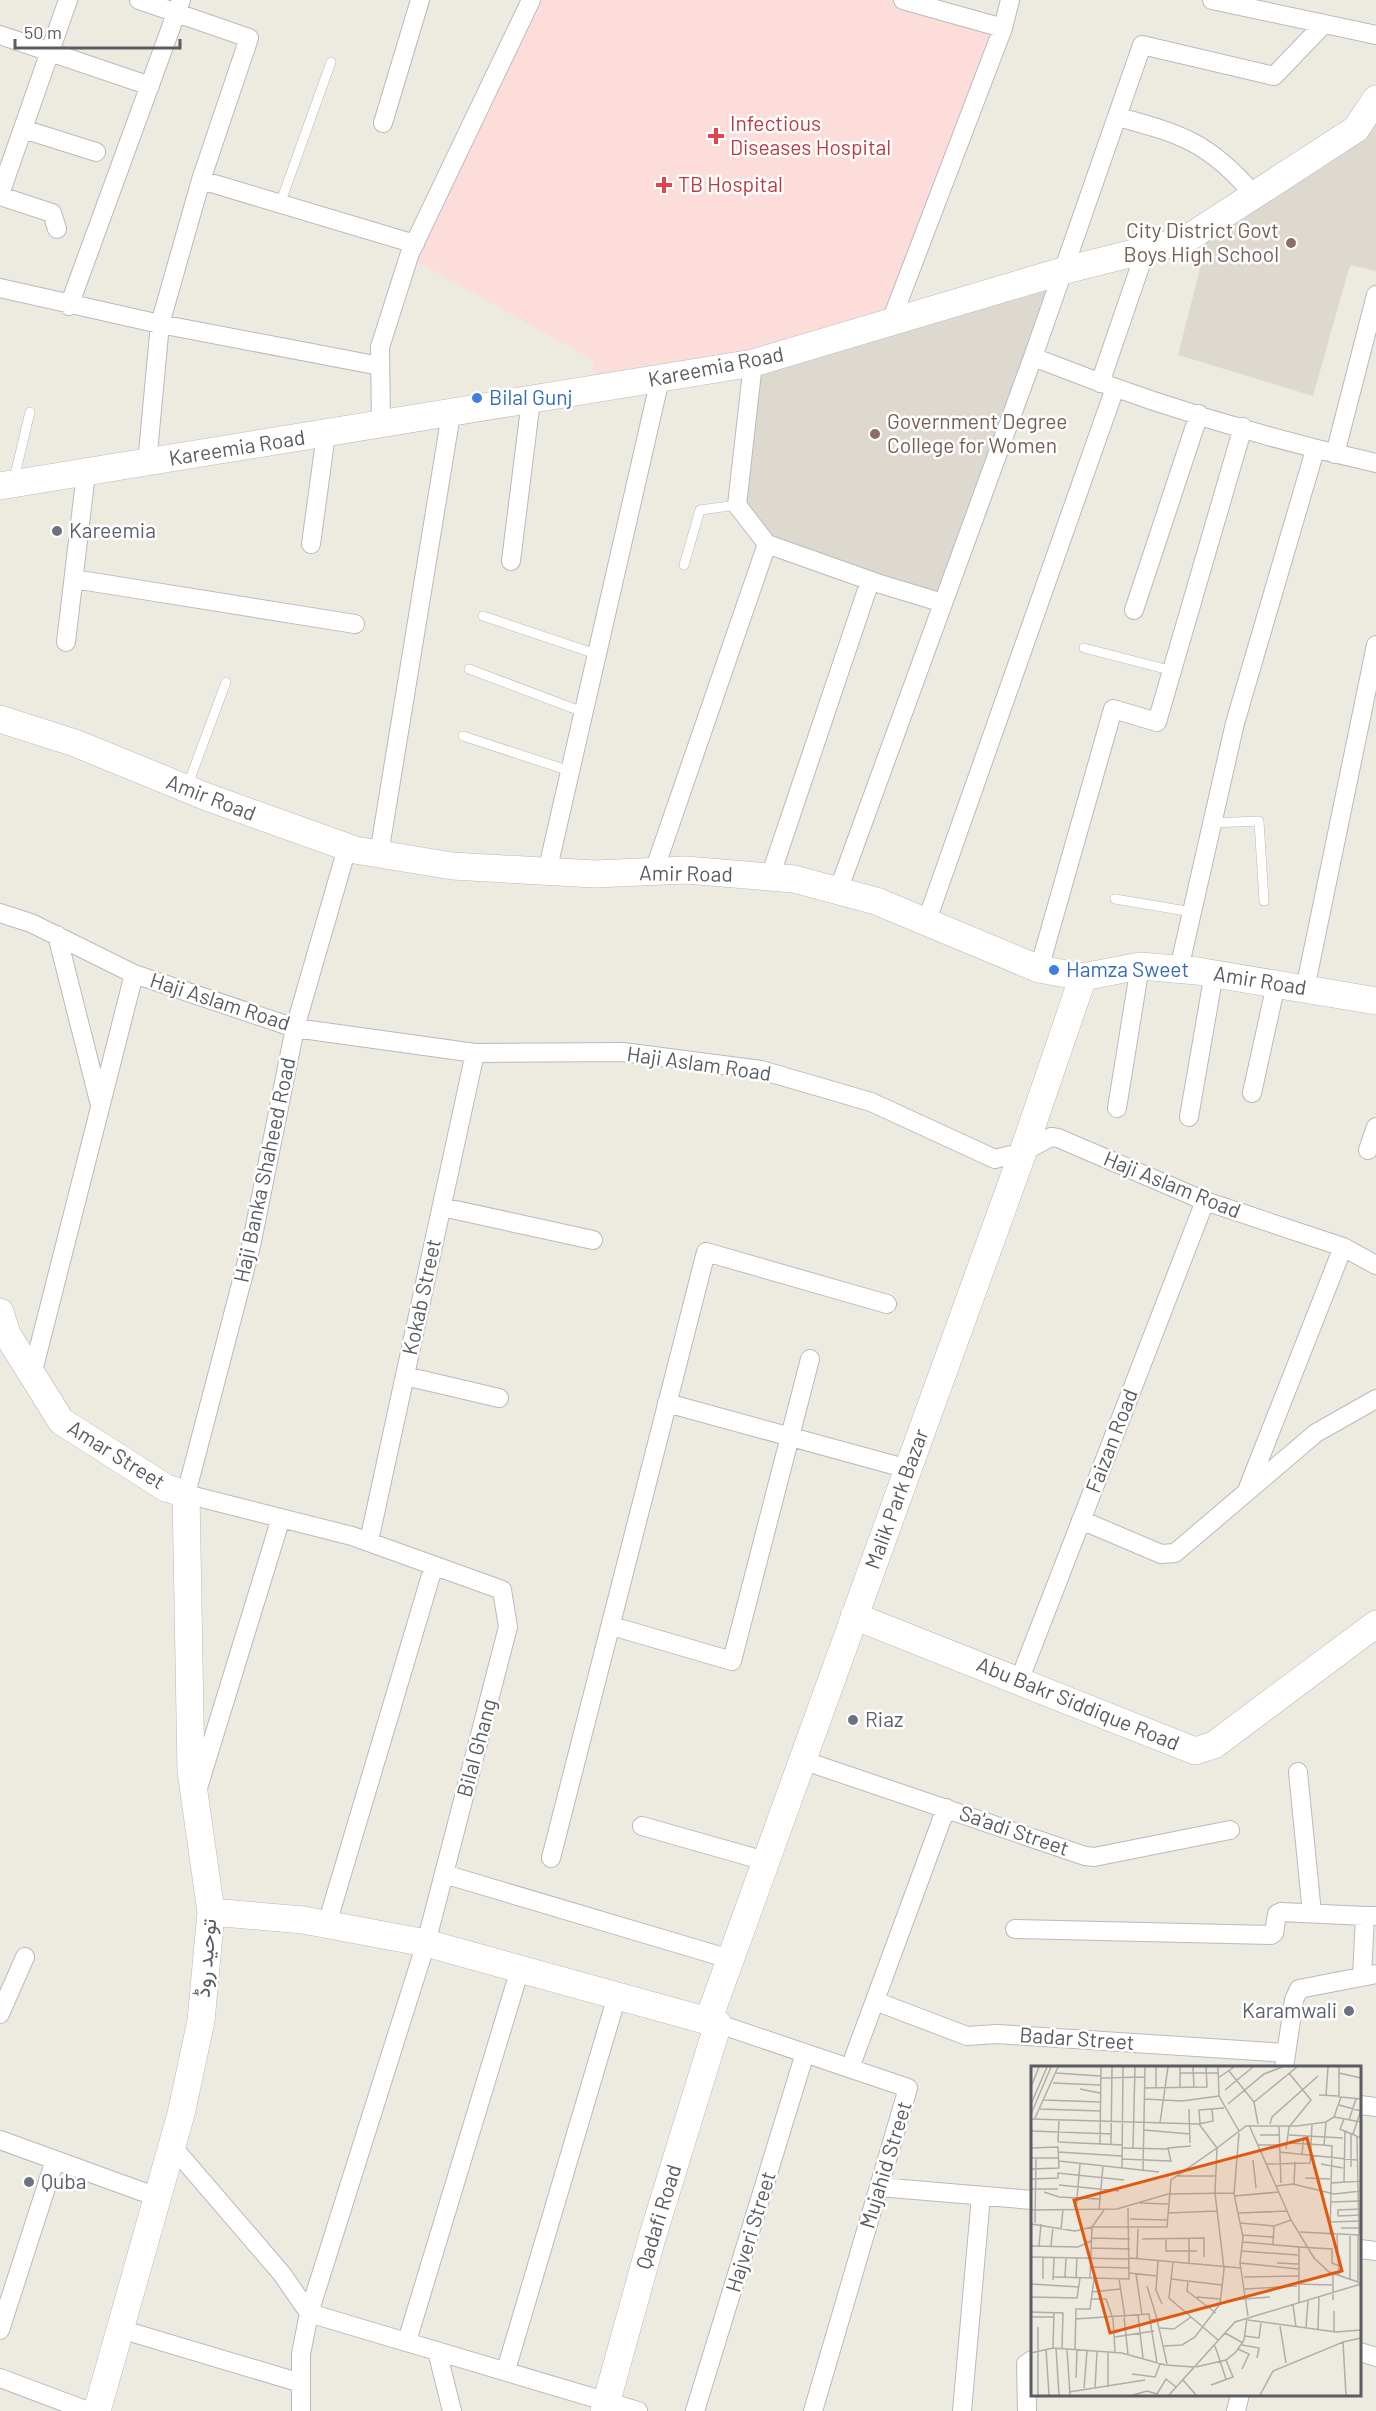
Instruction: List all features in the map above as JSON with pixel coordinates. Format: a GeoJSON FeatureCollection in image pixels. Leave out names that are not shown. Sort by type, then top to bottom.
{"type":"FeatureCollection","features":[{"type":"Feature","properties":{"kind":"street"},"geometry":{"type":"LineString","coordinates":[[57,229],[52,213],[0,195],[68,0]]}},
{"type":"Feature","properties":{"kind":"street"},"geometry":{"type":"LineString","coordinates":[[139,0],[179,7],[249,38],[201,180],[159,324],[147,463]]}},
{"type":"Feature","properties":{"kind":"street"},"geometry":{"type":"LineString","coordinates":[[383,123],[420,0]]}},
{"type":"Feature","properties":{"kind":"street"},"geometry":{"type":"LineString","coordinates":[[381,425],[380,346],[415,244],[531,0]]}},
{"type":"Feature","properties":{"kind":"street"},"geometry":{"type":"LineString","coordinates":[[903,0],[1003,28]]}},
{"type":"Feature","properties":{"kind":"street"},"geometry":{"type":"LineString","coordinates":[[891,321],[1003,28],[1011,0]]}},
{"type":"Feature","properties":{"kind":"street"},"geometry":{"type":"LineString","coordinates":[[1212,0],[1376,35]]}},
{"type":"Feature","properties":{"kind":"street"},"geometry":{"type":"LineString","coordinates":[[69,306],[179,7]]}},
{"type":"Feature","properties":{"kind":"street"},"geometry":{"type":"LineString","coordinates":[[838,891],[1066,270],[1142,45],[1274,76],[1324,24]]}},
{"type":"Feature","properties":{"kind":"street"},"geometry":{"type":"LineString","coordinates":[[0,35],[150,86]]}},
{"type":"Feature","properties":{"kind":"street","name":"Kareemia Road"},"geometry":{"type":"LineString","coordinates":[[6,485],[753,363],[1066,270],[1185,240],[1356,129],[1376,99]]}},
{"type":"Feature","properties":{"kind":"street"},"geometry":{"type":"LineString","coordinates":[[1118,117],[1173,131],[1198,144],[1223,162],[1254,195]]}},
{"type":"Feature","properties":{"kind":"street"},"geometry":{"type":"LineString","coordinates":[[23,129],[96,152]]}},
{"type":"Feature","properties":{"kind":"street"},"geometry":{"type":"LineString","coordinates":[[201,180],[415,244]]}},
{"type":"Feature","properties":{"kind":"street"},"geometry":{"type":"LineString","coordinates":[[926,922],[1108,386],[1146,249]]}},
{"type":"Feature","properties":{"kind":"street"},"geometry":{"type":"LineString","coordinates":[[0,288],[69,306],[380,366]]}},
{"type":"Feature","properties":{"kind":"street"},"geometry":{"type":"LineString","coordinates":[[1335,454],[1376,295]]}},
{"type":"Feature","properties":{"kind":"street"},"geometry":{"type":"LineString","coordinates":[[1033,357],[1108,386],[1316,450],[1376,463]]}},
{"type":"Feature","properties":{"kind":"street"},"geometry":{"type":"LineString","coordinates":[[753,363],[737,505],[768,544],[870,581],[943,603]]}},
{"type":"Feature","properties":{"kind":"street"},"geometry":{"type":"LineString","coordinates":[[547,872],[660,379]]}},
{"type":"Feature","properties":{"kind":"street"},"geometry":{"type":"LineString","coordinates":[[511,561],[531,400]]}},
{"type":"Feature","properties":{"kind":"street"},"geometry":{"type":"LineString","coordinates":[[379,854],[451,414]]}},
{"type":"Feature","properties":{"kind":"street"},"geometry":{"type":"LineString","coordinates":[[1134,610],[1199,414]]}},
{"type":"Feature","properties":{"kind":"street"},"geometry":{"type":"LineString","coordinates":[[1039,969],[1113,709],[1157,722],[1243,427]]}},
{"type":"Feature","properties":{"kind":"street"},"geometry":{"type":"LineString","coordinates":[[311,544],[326,434]]}},
{"type":"Feature","properties":{"kind":"street"},"geometry":{"type":"LineString","coordinates":[[1179,969],[1234,723],[1316,450]]}},
{"type":"Feature","properties":{"kind":"street"},"geometry":{"type":"LineString","coordinates":[[66,642],[86,473]]}},
{"type":"Feature","properties":{"kind":"street"},"geometry":{"type":"LineString","coordinates":[[654,871],[768,544]]}},
{"type":"Feature","properties":{"kind":"street"},"geometry":{"type":"LineString","coordinates":[[74,579],[354,624]]}},
{"type":"Feature","properties":{"kind":"street"},"geometry":{"type":"LineString","coordinates":[[770,877],[870,581]]}},
{"type":"Feature","properties":{"kind":"street"},"geometry":{"type":"LineString","coordinates":[[1305,989],[1376,645]]}},
{"type":"Feature","properties":{"kind":"street","name":"Amir Road"},"geometry":{"type":"LineString","coordinates":[[0,719],[75,743],[186,789],[347,848],[452,866],[595,874],[686,870],[795,879],[876,901],[1039,969],[1083,977],[1140,966],[1179,969],[1376,1001]]}},
{"type":"Feature","properties":{"kind":"street","name":"Haji Banka Shaheed Road"},"geometry":{"type":"LineString","coordinates":[[186,1494],[251,1246],[295,1028],[347,848]]}},
{"type":"Feature","properties":{"kind":"street","name":"Haji Aslam Road"},"geometry":{"type":"LineString","coordinates":[[0,913],[31,923],[134,974],[295,1028],[476,1053],[624,1052],[761,1070],[871,1102],[995,1159],[1023,1152],[1044,1139],[1058,1138],[1205,1201],[1343,1247],[1376,1265]]}},
{"type":"Feature","properties":{"kind":"street"},"geometry":{"type":"LineString","coordinates":[[57,935],[100,1107]]}},
{"type":"Feature","properties":{"kind":"street"},"geometry":{"type":"LineString","coordinates":[[1117,1108],[1140,966]]}},
{"type":"Feature","properties":{"kind":"street"},"geometry":{"type":"LineString","coordinates":[[32,1375],[134,974]]}},
{"type":"Feature","properties":{"kind":"street"},"geometry":{"type":"LineString","coordinates":[[1189,1117],[1214,974]]}},
{"type":"Feature","properties":{"kind":"street","name":"Malik Park Bazar"},"geometry":{"type":"LineString","coordinates":[[713,2022],[730,1959],[1023,1152],[1083,977]]}},
{"type":"Feature","properties":{"kind":"street"},"geometry":{"type":"LineString","coordinates":[[1251,1093],[1276,984]]}},
{"type":"Feature","properties":{"kind":"street","name":"Kokab Street"},"geometry":{"type":"LineString","coordinates":[[369,1541],[476,1053]]}},
{"type":"Feature","properties":{"kind":"street"},"geometry":{"type":"LineString","coordinates":[[1368,1150],[1376,1127]]}},
{"type":"Feature","properties":{"kind":"street","name":"Faizan Road"},"geometry":{"type":"LineString","coordinates":[[1018,1681],[1205,1201]]}},
{"type":"Feature","properties":{"kind":"street"},"geometry":{"type":"LineString","coordinates":[[442,1207],[593,1240]]}},
{"type":"Feature","properties":{"kind":"street"},"geometry":{"type":"LineString","coordinates":[[1248,1490],[1343,1247]]}},
{"type":"Feature","properties":{"kind":"street"},"geometry":{"type":"LineString","coordinates":[[551,1858],[706,1252],[886,1304]]}},
{"type":"Feature","properties":{"kind":"street","name":"Amar Street"},"geometry":{"type":"LineString","coordinates":[[0,1312],[7,1334],[61,1421],[166,1488],[186,1494]]}},
{"type":"Feature","properties":{"kind":"street"},"geometry":{"type":"LineString","coordinates":[[612,1626],[732,1661],[810,1359]]}},
{"type":"Feature","properties":{"kind":"street"},"geometry":{"type":"LineString","coordinates":[[405,1376],[499,1398]]}},
{"type":"Feature","properties":{"kind":"street"},"geometry":{"type":"LineString","coordinates":[[1081,1520],[1168,1555],[1175,1553],[1316,1433],[1376,1399]]}},
{"type":"Feature","properties":{"kind":"street"},"geometry":{"type":"LineString","coordinates":[[667,1403],[908,1469]]}},
{"type":"Feature","properties":{"kind":"street","name":"Bilal Ghang"},"geometry":{"type":"LineString","coordinates":[[186,1494],[369,1541],[502,1590],[508,1627],[426,1943],[309,2313],[301,2354],[301,2411]]}},
{"type":"Feature","properties":{"kind":"street","name":"توحید روڈ"},"geometry":{"type":"LineString","coordinates":[[97,2411],[172,2146],[201,2021],[211,1912],[195,1799],[190,1737],[186,1494]]}},
{"type":"Feature","properties":{"kind":"street"},"geometry":{"type":"LineString","coordinates":[[195,1799],[281,1518]]}},
{"type":"Feature","properties":{"kind":"street"},"geometry":{"type":"LineString","coordinates":[[327,1924],[434,1565]]}},
{"type":"Feature","properties":{"kind":"street","name":"Abu Bakr Siddique Road"},"geometry":{"type":"LineString","coordinates":[[854,1616],[1195,1750],[1214,1745],[1376,1624]]}},
{"type":"Feature","properties":{"kind":"street","name":"Sa'adi Street"},"geometry":{"type":"LineString","coordinates":[[802,1760],[1094,1857],[1230,1830]]}},
{"type":"Feature","properties":{"kind":"street"},"geometry":{"type":"LineString","coordinates":[[1298,1772],[1312,1912]]}},
{"type":"Feature","properties":{"kind":"street"},"geometry":{"type":"LineString","coordinates":[[850,2068],[946,1808]]}},
{"type":"Feature","properties":{"kind":"street"},"geometry":{"type":"LineString","coordinates":[[642,1826],[765,1862]]}},
{"type":"Feature","properties":{"kind":"street"},"geometry":{"type":"LineString","coordinates":[[444,1874],[730,1959]]}},
{"type":"Feature","properties":{"kind":"street"},"geometry":{"type":"LineString","coordinates":[[211,1912],[327,1924],[426,1943],[713,2022]]}},
{"type":"Feature","properties":{"kind":"street"},"geometry":{"type":"LineString","coordinates":[[1015,1929],[1271,1935],[1274,1934],[1278,1914],[1281,1912],[1371,1916],[1369,1975],[1299,1989],[1294,2000],[1285,2060]]}},
{"type":"Feature","properties":{"kind":"street"},"geometry":{"type":"LineString","coordinates":[[0,2014],[25,1957]]}},
{"type":"Feature","properties":{"kind":"street"},"geometry":{"type":"LineString","coordinates":[[407,2341],[520,1969]]}},
{"type":"Feature","properties":{"kind":"street"},"geometry":{"type":"LineString","coordinates":[[506,2370],[617,1995]]}},
{"type":"Feature","properties":{"kind":"street","name":"Badar Street"},"geometry":{"type":"LineString","coordinates":[[875,2001],[967,2036],[997,2034],[1285,2060]]}},
{"type":"Feature","properties":{"kind":"street","name":"Mujahid Street"},"geometry":{"type":"LineString","coordinates":[[713,2022],[908,2088],[813,2411]]}},
{"type":"Feature","properties":{"kind":"street","name":"Qadafi Road"},"geometry":{"type":"LineString","coordinates":[[605,2406],[713,2022]]}},
{"type":"Feature","properties":{"kind":"street","name":"Hajveri Street"},"geometry":{"type":"LineString","coordinates":[[695,2411],[805,2053]]}},
{"type":"Feature","properties":{"kind":"street"},"geometry":{"type":"LineString","coordinates":[[1361,2105],[1376,2107]]}},
{"type":"Feature","properties":{"kind":"street"},"geometry":{"type":"LineString","coordinates":[[0,2140],[157,2197]]}},
{"type":"Feature","properties":{"kind":"street"},"geometry":{"type":"LineString","coordinates":[[172,2146],[282,2274],[309,2313],[506,2370],[605,2406],[638,2411]]}},
{"type":"Feature","properties":{"kind":"street"},"geometry":{"type":"LineString","coordinates":[[0,2330],[55,2160]]}},
{"type":"Feature","properties":{"kind":"street"},"geometry":{"type":"LineString","coordinates":[[879,2187],[1031,2200]]}},
{"type":"Feature","properties":{"kind":"street"},"geometry":{"type":"LineString","coordinates":[[962,2411],[981,2196]]}},
{"type":"Feature","properties":{"kind":"street"},"geometry":{"type":"LineString","coordinates":[[1361,2249],[1376,2251]]}},
{"type":"Feature","properties":{"kind":"street"},"geometry":{"type":"LineString","coordinates":[[120,2329],[301,2383]]}},
{"type":"Feature","properties":{"kind":"street"},"geometry":{"type":"LineString","coordinates":[[437,2351],[452,2411]]}},
{"type":"Feature","properties":{"kind":"street"},"geometry":{"type":"LineString","coordinates":[[1361,2353],[1376,2357]]}},
{"type":"Feature","properties":{"kind":"street"},"geometry":{"type":"LineString","coordinates":[[1027,2411],[1026,2364],[1031,2361]]}},
{"type":"Feature","properties":{"kind":"street"},"geometry":{"type":"LineString","coordinates":[[0,2378],[88,2411]]}},
{"type":"Feature","properties":{"kind":"street"},"geometry":{"type":"LineString","coordinates":[[1236,2411],[1240,2396]]}},
{"type":"Feature","properties":{"kind":"lane"},"geometry":{"type":"LineString","coordinates":[[280,204],[331,62]]}},
{"type":"Feature","properties":{"kind":"lane"},"geometry":{"type":"LineString","coordinates":[[6,485],[30,412]]}},
{"type":"Feature","properties":{"kind":"lane"},"geometry":{"type":"LineString","coordinates":[[684,565],[700,510],[737,505]]}},
{"type":"Feature","properties":{"kind":"lane"},"geometry":{"type":"LineString","coordinates":[[483,616],[596,654]]}},
{"type":"Feature","properties":{"kind":"lane"},"geometry":{"type":"LineString","coordinates":[[1084,648],[1173,671]]}},
{"type":"Feature","properties":{"kind":"lane"},"geometry":{"type":"LineString","coordinates":[[469,669],[583,712]]}},
{"type":"Feature","properties":{"kind":"lane"},"geometry":{"type":"LineString","coordinates":[[186,789],[226,682]]}},
{"type":"Feature","properties":{"kind":"lane"},"geometry":{"type":"LineString","coordinates":[[463,736],[570,771]]}},
{"type":"Feature","properties":{"kind":"lane"},"geometry":{"type":"LineString","coordinates":[[1212,824],[1258,821],[1264,902]]}},
{"type":"Feature","properties":{"kind":"lane"},"geometry":{"type":"LineString","coordinates":[[1115,899],[1192,912]]}},
{"type":"Feature","properties":{"kind":"shaded area","name":"Infectious Diseases Hospital"},"geometry":{"type":"Polygon","coordinates":[[[531,0],[906,0],[1009,29],[891,321],[600,389],[592,359],[409,257],[531,0]]]}},
{"type":"Feature","properties":{"kind":"shaded area","name":"City District Govt Boys High School"},"geometry":{"type":"Polygon","coordinates":[[[1376,99],[1376,271],[1350,265],[1313,396],[1178,355],[1212,222],[1376,99]]]}},
{"type":"Feature","properties":{"kind":"shaded area","name":"Government Degree College for Women"},"geometry":{"type":"Polygon","coordinates":[[[1066,270],[943,603],[767,544],[737,505],[753,363],[1066,270]]]}},
{"type":"Feature","properties":{"kind":"place","name":"Infectious Diseases Hospital"},"geometry":{"type":"Point","coordinates":[716,136]}},
{"type":"Feature","properties":{"kind":"place","name":"TB Hospital"},"geometry":{"type":"Point","coordinates":[664,185]}},
{"type":"Feature","properties":{"kind":"place","name":"City District Govt Boys High School"},"geometry":{"type":"Point","coordinates":[1291,243]}},
{"type":"Feature","properties":{"kind":"place","name":"Bilal Gunj"},"geometry":{"type":"Point","coordinates":[477,398]}},
{"type":"Feature","properties":{"kind":"place","name":"Government Degree College for Women"},"geometry":{"type":"Point","coordinates":[875,434]}},
{"type":"Feature","properties":{"kind":"place","name":"Kareemia"},"geometry":{"type":"Point","coordinates":[57,531]}},
{"type":"Feature","properties":{"kind":"place","name":"Hamza Sweet"},"geometry":{"type":"Point","coordinates":[1054,970]}},
{"type":"Feature","properties":{"kind":"place","name":"Riaz"},"geometry":{"type":"Point","coordinates":[853,1720]}},
{"type":"Feature","properties":{"kind":"place","name":"Karamwali"},"geometry":{"type":"Point","coordinates":[1349,2011]}},
{"type":"Feature","properties":{"kind":"place","name":"Quba"},"geometry":{"type":"Point","coordinates":[29,2182]}}]}
